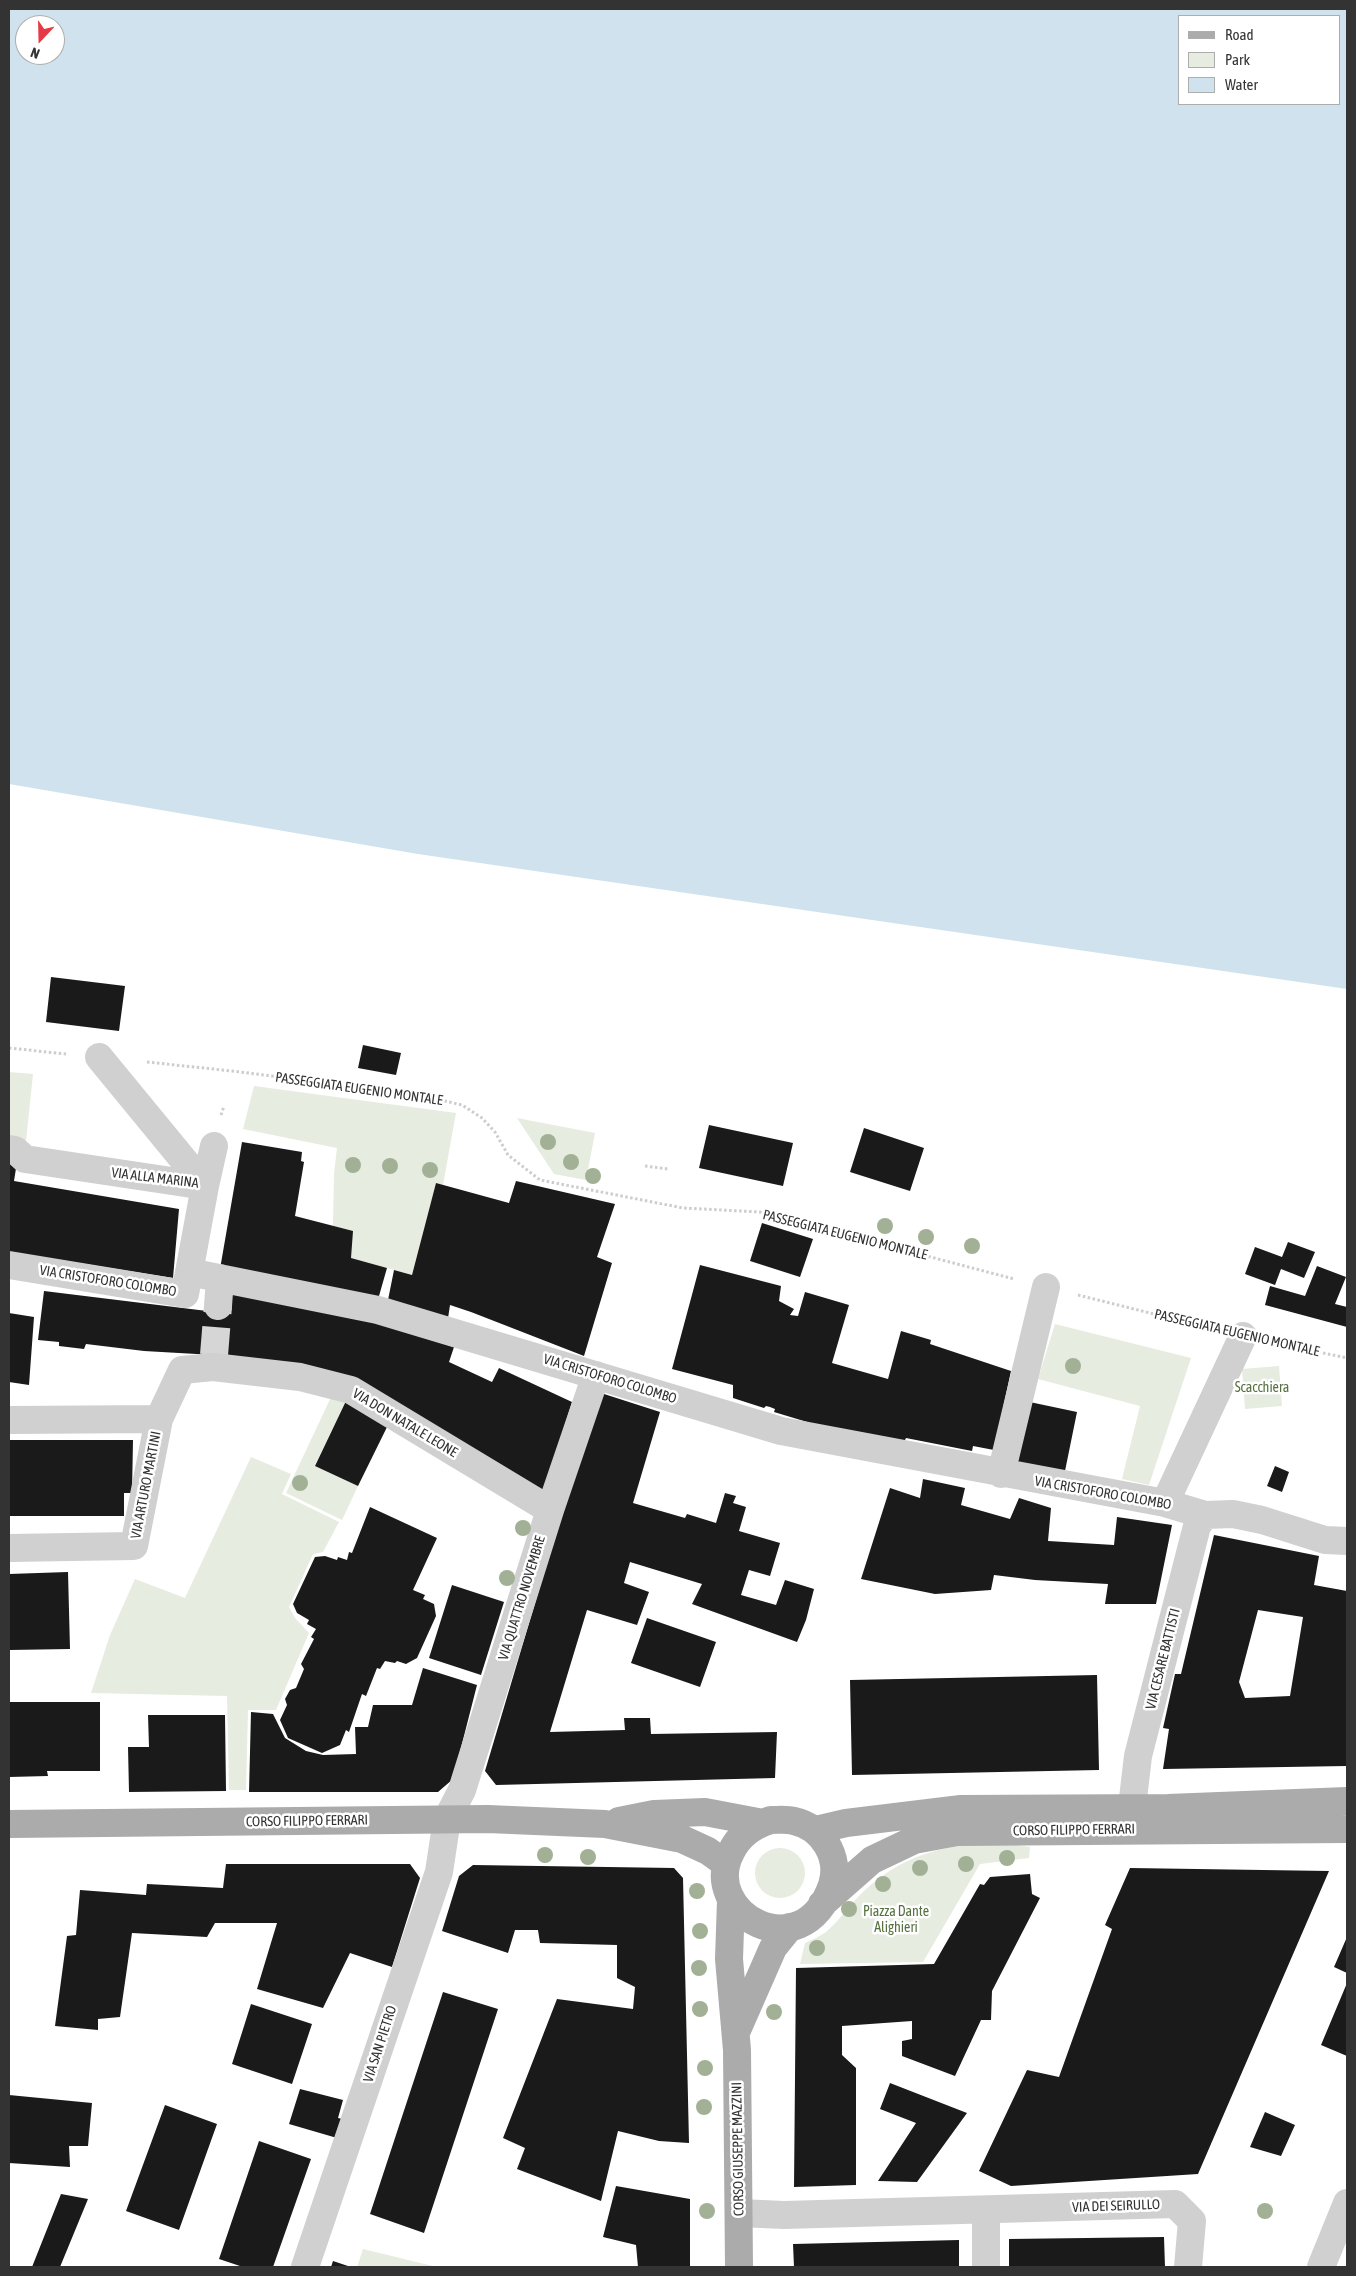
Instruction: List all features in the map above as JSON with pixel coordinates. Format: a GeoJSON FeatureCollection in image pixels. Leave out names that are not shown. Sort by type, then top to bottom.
{"type":"FeatureCollection","features":[{"type":"Feature","properties":{"kind":"main road","name":"CORSO FILIPPO FERRARI"},"geometry":{"type":"LineString","coordinates":[[816,1830],[846,1823],[961,1809],[1132,1807],[1347,1801]]}},
{"type":"Feature","properties":{"kind":"main road","name":"CORSO FILIPPO FERRARI"},"geometry":{"type":"LineString","coordinates":[[605,1824],[654,1814],[705,1812],[763,1822],[795,1821],[816,1830],[828,1847],[834,1868],[833,1882],[822,1904]]}},
{"type":"Feature","properties":{"kind":"main road","name":"CORSO FILIPPO FERRARI"},"geometry":{"type":"LineString","coordinates":[[9,1824],[447,1819],[605,1824],[682,1839],[708,1851],[726,1864]]}},
{"type":"Feature","properties":{"kind":"main road"},"geometry":{"type":"LineString","coordinates":[[763,1822],[750,1829],[740,1838],[726,1864],[725,1876],[731,1900],[744,1915],[755,1922],[776,1928],[790,1927]]}},
{"type":"Feature","properties":{"kind":"main road","name":"CORSO FILIPPO FERRARI"},"geometry":{"type":"LineString","coordinates":[[790,1927],[802,1925],[822,1904],[872,1860],[914,1840],[957,1832],[1347,1829]]}},
{"type":"Feature","properties":{"kind":"main road","name":"CORSO GIUSEPPE MAZZINI"},"geometry":{"type":"LineString","coordinates":[[731,1900],[729,1959],[736,2031],[739,2267]]}},
{"type":"Feature","properties":{"kind":"main road","name":"CORSO GIUSEPPE MAZZINI"},"geometry":{"type":"LineString","coordinates":[[736,2031],[773,1948],[790,1927]]}},
{"type":"Feature","properties":{"kind":"street","name":"VIA ALLA MARINA"},"geometry":{"type":"LineString","coordinates":[[99,1057],[205,1186]]}},
{"type":"Feature","properties":{"kind":"street"},"geometry":{"type":"LineString","coordinates":[[189,1272],[214,1146]]}},
{"type":"Feature","properties":{"kind":"street","name":"VIA ALLA MARINA"},"geometry":{"type":"LineString","coordinates":[[9,1149],[15,1150],[25,1160],[205,1186]]}},
{"type":"Feature","properties":{"kind":"street","name":"VIA CRISTOFORO COLOMBO"},"geometry":{"type":"LineString","coordinates":[[9,1266],[185,1294],[189,1272],[378,1310],[781,1431],[1001,1474],[1165,1503],[1205,1515],[1233,1514],[1262,1520],[1325,1540],[1347,1541]]}},
{"type":"Feature","properties":{"kind":"street"},"geometry":{"type":"LineString","coordinates":[[218,1306],[220,1278]]}},
{"type":"Feature","properties":{"kind":"street"},"geometry":{"type":"LineString","coordinates":[[1001,1474],[1046,1287]]}},
{"type":"Feature","properties":{"kind":"street"},"geometry":{"type":"LineString","coordinates":[[1165,1503],[1243,1336]]}},
{"type":"Feature","properties":{"kind":"street","name":"VIA DON NATALE LEONE"},"geometry":{"type":"LineString","coordinates":[[159,1419],[182,1370],[213,1361],[300,1377],[351,1390],[550,1510]]}},
{"type":"Feature","properties":{"kind":"street","name":"VIA QUATTRO NOVEMBRE"},"geometry":{"type":"LineString","coordinates":[[447,1819],[462,1790],[550,1510],[596,1375]]}},
{"type":"Feature","properties":{"kind":"street"},"geometry":{"type":"LineString","coordinates":[[9,1420],[159,1419]]}},
{"type":"Feature","properties":{"kind":"street","name":"VIA ARTURO MARTINI"},"geometry":{"type":"LineString","coordinates":[[9,1548],[134,1546],[159,1419]]}},
{"type":"Feature","properties":{"kind":"street","name":"VIA CESARE BATTISTI"},"geometry":{"type":"LineString","coordinates":[[1132,1807],[1138,1756],[1197,1526],[1205,1515]]}},
{"type":"Feature","properties":{"kind":"street","name":"VIA SAN PIETRO"},"geometry":{"type":"LineString","coordinates":[[305,2267],[438,1872],[447,1819]]}},
{"type":"Feature","properties":{"kind":"street"},"geometry":{"type":"LineString","coordinates":[[1321,2267],[1347,2203]]}},
{"type":"Feature","properties":{"kind":"street","name":"VIA DEI SEIRULLO"},"geometry":{"type":"LineString","coordinates":[[739,2213],[784,2215],[1175,2204],[1192,2221],[1188,2267]]}},
{"type":"Feature","properties":{"kind":"street"},"geometry":{"type":"LineString","coordinates":[[986,2210],[986,2267]]}},
{"type":"Feature","properties":{"kind":"path","name":"PASSEGGIATA EUGENIO MONTALE"},"geometry":{"type":"LineString","coordinates":[[9,1048],[232,1071],[400,1092],[445,1101],[462,1105],[482,1118],[495,1132],[508,1155],[540,1180],[683,1208],[760,1212],[1046,1287],[1243,1336],[1347,1358]]}},
{"type":"Feature","properties":{"kind":"path"},"geometry":{"type":"LineString","coordinates":[[645,1166],[668,1169]]}},
{"type":"Feature","properties":{"kind":"green space"},"geometry":{"type":"Polygon","coordinates":[[[9,1072],[33,1074],[26,1141],[9,1138],[9,1072]]]}},
{"type":"Feature","properties":{"kind":"green space"},"geometry":{"type":"Polygon","coordinates":[[[254,1086],[456,1113],[443,1185],[436,1183],[412,1275],[351,1258],[333,1226],[334,1174],[337,1148],[243,1129],[254,1086]]]}},
{"type":"Feature","properties":{"kind":"green space"},"geometry":{"type":"Polygon","coordinates":[[[517,1118],[595,1133],[586,1180],[554,1174],[517,1118]]]}},
{"type":"Feature","properties":{"kind":"green space"},"geometry":{"type":"Polygon","coordinates":[[[1055,1324],[1191,1358],[1149,1485],[1122,1479],[1140,1406],[1038,1379],[1055,1324]]]}},
{"type":"Feature","properties":{"kind":"green space","name":"Scacchiera"},"geometry":{"type":"Polygon","coordinates":[[[1279,1366],[1282,1406],[1245,1409],[1242,1369],[1279,1366]]]}},
{"type":"Feature","properties":{"kind":"green space"},"geometry":{"type":"Polygon","coordinates":[[[332,1395],[346,1401],[315,1465],[358,1486],[342,1520],[286,1493],[332,1395]]]}},
{"type":"Feature","properties":{"kind":"green space"},"geometry":{"type":"Polygon","coordinates":[[[251,1457],[291,1474],[282,1494],[339,1522],[323,1552],[313,1554],[289,1607],[295,1618],[309,1633],[276,1710],[248,1710],[246,1790],[229,1790],[227,1696],[91,1693],[110,1635],[135,1579],[185,1598],[251,1457]]]}},
{"type":"Feature","properties":{"kind":"green space","name":"Piazza Dante Alighieri"},"geometry":{"type":"Polygon","coordinates":[[[988,1841],[1030,1847],[1029,1858],[980,1864],[923,1962],[800,1964],[805,1943],[826,1932],[855,1900],[879,1878],[922,1855],[937,1850],[988,1841]]]}},
{"type":"Feature","properties":{"kind":"green space"},"geometry":{"type":"Polygon","coordinates":[[[780,1848],[790,1850],[798,1855],[803,1863],[805,1873],[803,1883],[798,1891],[790,1896],[780,1898],[770,1896],[762,1891],[757,1883],[755,1873],[757,1863],[762,1855],[770,1850],[780,1848]]]}},
{"type":"Feature","properties":{"kind":"green space"},"geometry":{"type":"Polygon","coordinates":[[[363,2249],[437,2267],[357,2267],[363,2249]]]}},
{"type":"Feature","properties":{"kind":"water"},"geometry":{"type":"Polygon","coordinates":[[[9,9],[1347,9],[1347,989],[418,854],[9,784],[9,9]]]}},
{"type":"Feature","properties":{"kind":"building"},"geometry":{"type":"Polygon","coordinates":[[[51,977],[125,986],[119,1031],[46,1022],[51,977]]]}},
{"type":"Feature","properties":{"kind":"building"},"geometry":{"type":"Polygon","coordinates":[[[363,1045],[401,1053],[396,1075],[358,1068],[363,1045]]]}},
{"type":"Feature","properties":{"kind":"building"},"geometry":{"type":"Polygon","coordinates":[[[709,1125],[793,1143],[783,1186],[699,1168],[709,1125]]]}},
{"type":"Feature","properties":{"kind":"building"},"geometry":{"type":"Polygon","coordinates":[[[864,1128],[924,1148],[910,1191],[850,1172],[864,1128]]]}},
{"type":"Feature","properties":{"kind":"building"},"geometry":{"type":"Polygon","coordinates":[[[242,1142],[302,1152],[301,1161],[304,1162],[295,1216],[353,1231],[351,1258],[387,1268],[377,1303],[220,1269],[242,1142]]]}},
{"type":"Feature","properties":{"kind":"building"},"geometry":{"type":"Polygon","coordinates":[[[9,1161],[17,1162],[14,1181],[179,1209],[173,1278],[9,1252],[9,1161]]]}},
{"type":"Feature","properties":{"kind":"building"},"geometry":{"type":"Polygon","coordinates":[[[516,1181],[615,1204],[597,1257],[612,1263],[584,1356],[450,1305],[447,1325],[387,1305],[394,1270],[412,1275],[436,1183],[509,1203],[516,1181]]]}},
{"type":"Feature","properties":{"kind":"building"},"geometry":{"type":"Polygon","coordinates":[[[762,1223],[813,1239],[800,1277],[750,1261],[762,1223]]]}},
{"type":"Feature","properties":{"kind":"building"},"geometry":{"type":"Polygon","coordinates":[[[1288,1242],[1315,1252],[1304,1278],[1281,1269],[1275,1285],[1245,1274],[1255,1247],[1282,1257],[1288,1242]]]}},
{"type":"Feature","properties":{"kind":"building"},"geometry":{"type":"Polygon","coordinates":[[[700,1265],[781,1286],[779,1301],[794,1309],[790,1315],[798,1316],[805,1292],[849,1305],[832,1363],[888,1379],[901,1331],[931,1340],[930,1344],[1011,1371],[994,1450],[973,1446],[972,1451],[906,1438],[900,1450],[774,1412],[775,1409],[770,1407],[766,1406],[764,1408],[733,1398],[733,1385],[672,1369],[700,1265]]]}},
{"type":"Feature","properties":{"kind":"building"},"geometry":{"type":"Polygon","coordinates":[[[1317,1266],[1346,1277],[1335,1304],[1347,1307],[1347,1327],[1265,1305],[1270,1286],[1305,1296],[1317,1266]]]}},
{"type":"Feature","properties":{"kind":"building"},"geometry":{"type":"Polygon","coordinates":[[[44,1291],[207,1311],[226,1294],[298,1299],[454,1347],[449,1362],[492,1382],[499,1368],[572,1402],[543,1494],[417,1418],[214,1355],[144,1351],[86,1344],[84,1349],[59,1346],[59,1342],[38,1340],[44,1291]]]}},
{"type":"Feature","properties":{"kind":"building"},"geometry":{"type":"Polygon","coordinates":[[[9,1313],[34,1317],[29,1385],[9,1382],[9,1313]]]}},
{"type":"Feature","properties":{"kind":"building"},"geometry":{"type":"Polygon","coordinates":[[[601,1393],[660,1412],[633,1503],[685,1518],[687,1514],[716,1523],[725,1493],[736,1496],[733,1503],[746,1507],[739,1531],[780,1543],[770,1576],[749,1570],[741,1595],[776,1605],[785,1580],[814,1589],[806,1620],[797,1642],[692,1604],[702,1584],[630,1562],[624,1583],[649,1592],[637,1625],[587,1610],[550,1732],[625,1730],[624,1718],[650,1718],[651,1734],[777,1732],[775,1778],[496,1785],[485,1771],[555,1536],[601,1393]]]}},
{"type":"Feature","properties":{"kind":"building"},"geometry":{"type":"Polygon","coordinates":[[[346,1401],[389,1423],[358,1486],[315,1466],[346,1401]]]}},
{"type":"Feature","properties":{"kind":"building"},"geometry":{"type":"Polygon","coordinates":[[[1025,1401],[1077,1412],[1065,1471],[1012,1461],[1025,1401]]]}},
{"type":"Feature","properties":{"kind":"building"},"geometry":{"type":"Polygon","coordinates":[[[9,1440],[133,1440],[132,1493],[124,1493],[124,1516],[9,1516],[9,1440]]]}},
{"type":"Feature","properties":{"kind":"building"},"geometry":{"type":"Polygon","coordinates":[[[1275,1466],[1289,1472],[1282,1492],[1267,1486],[1275,1466]]]}},
{"type":"Feature","properties":{"kind":"building"},"geometry":{"type":"Polygon","coordinates":[[[923,1479],[965,1488],[961,1505],[1010,1519],[1019,1498],[1051,1508],[1048,1541],[1114,1545],[1117,1517],[1172,1525],[1156,1604],[1105,1604],[1108,1584],[1035,1580],[994,1575],[991,1590],[935,1594],[861,1579],[890,1488],[920,1498],[923,1479]]]}},
{"type":"Feature","properties":{"kind":"building"},"geometry":{"type":"Polygon","coordinates":[[[370,1507],[437,1538],[413,1590],[425,1595],[423,1599],[434,1604],[436,1616],[417,1658],[406,1664],[397,1661],[395,1663],[385,1661],[380,1669],[377,1668],[366,1696],[362,1694],[349,1732],[346,1730],[340,1745],[322,1753],[288,1738],[280,1720],[287,1705],[285,1699],[290,1690],[296,1688],[304,1669],[301,1664],[314,1639],[311,1637],[316,1629],[307,1624],[309,1620],[297,1613],[293,1604],[315,1557],[325,1556],[337,1560],[338,1557],[347,1560],[349,1552],[352,1553],[370,1507]]]}},
{"type":"Feature","properties":{"kind":"building"},"geometry":{"type":"Polygon","coordinates":[[[1214,1535],[1319,1556],[1314,1585],[1347,1591],[1347,1766],[1163,1769],[1169,1729],[1163,1728],[1175,1674],[1181,1674],[1214,1535]],[[1258,1610],[1239,1682],[1245,1698],[1290,1696],[1303,1617],[1258,1610]]]}},
{"type":"Feature","properties":{"kind":"building"},"geometry":{"type":"Polygon","coordinates":[[[68,1572],[70,1649],[9,1650],[9,1574],[68,1572]]]}},
{"type":"Feature","properties":{"kind":"building"},"geometry":{"type":"Polygon","coordinates":[[[452,1585],[504,1602],[481,1675],[429,1658],[452,1585]]]}},
{"type":"Feature","properties":{"kind":"building"},"geometry":{"type":"Polygon","coordinates":[[[647,1618],[716,1642],[700,1687],[631,1663],[647,1618]]]}},
{"type":"Feature","properties":{"kind":"building"},"geometry":{"type":"Polygon","coordinates":[[[423,1668],[477,1685],[453,1779],[438,1792],[249,1792],[251,1712],[273,1714],[285,1738],[306,1751],[323,1755],[356,1754],[355,1727],[368,1727],[373,1705],[412,1705],[423,1668]]]}},
{"type":"Feature","properties":{"kind":"building"},"geometry":{"type":"Polygon","coordinates":[[[1097,1675],[1099,1770],[852,1775],[850,1680],[1097,1675]]]}},
{"type":"Feature","properties":{"kind":"building"},"geometry":{"type":"Polygon","coordinates":[[[9,1702],[100,1702],[100,1771],[47,1771],[48,1776],[9,1777],[9,1702]]]}},
{"type":"Feature","properties":{"kind":"building"},"geometry":{"type":"Polygon","coordinates":[[[148,1715],[225,1715],[226,1791],[129,1792],[128,1747],[149,1747],[148,1715]]]}},
{"type":"Feature","properties":{"kind":"building"},"geometry":{"type":"Polygon","coordinates":[[[226,1864],[410,1864],[420,1878],[392,1967],[350,1953],[323,2008],[257,1989],[277,1923],[215,1923],[207,1937],[132,1933],[120,2017],[98,2019],[98,2030],[55,2026],[67,1936],[76,1935],[80,1890],[146,1895],[147,1884],[223,1888],[226,1864]]]}},
{"type":"Feature","properties":{"kind":"building"},"geometry":{"type":"Polygon","coordinates":[[[473,1865],[674,1868],[683,1878],[689,2143],[659,2141],[618,2131],[601,2201],[517,2169],[525,2148],[503,2138],[557,1999],[633,2009],[635,1987],[617,1978],[617,1945],[540,1943],[538,1930],[515,1930],[508,1953],[442,1931],[459,1876],[473,1865]]]}},
{"type":"Feature","properties":{"kind":"building"},"geometry":{"type":"Polygon","coordinates":[[[1130,1868],[1329,1871],[1198,2174],[1011,2186],[979,2171],[1027,2070],[1059,2077],[1112,1929],[1105,1925],[1130,1868]]]}},
{"type":"Feature","properties":{"kind":"building"},"geometry":{"type":"Polygon","coordinates":[[[1030,1874],[1032,1894],[1040,1898],[992,1991],[991,2020],[981,2020],[955,2076],[902,2056],[902,2041],[912,2039],[912,2021],[842,2026],[842,2055],[856,2068],[856,2185],[794,2187],[796,1968],[934,1964],[980,1884],[984,1885],[990,1877],[1030,1874]]]}},
{"type":"Feature","properties":{"kind":"building"},"geometry":{"type":"Polygon","coordinates":[[[1347,1937],[1347,1973],[1334,1967],[1347,1937]]]}},
{"type":"Feature","properties":{"kind":"building"},"geometry":{"type":"Polygon","coordinates":[[[1347,1983],[1347,2056],[1321,2045],[1347,1983]]]}},
{"type":"Feature","properties":{"kind":"building"},"geometry":{"type":"Polygon","coordinates":[[[443,1992],[498,2009],[424,2233],[370,2214],[443,1992]]]}},
{"type":"Feature","properties":{"kind":"building"},"geometry":{"type":"Polygon","coordinates":[[[251,2004],[312,2024],[292,2084],[232,2064],[251,2004]]]}},
{"type":"Feature","properties":{"kind":"building"},"geometry":{"type":"Polygon","coordinates":[[[890,2083],[967,2113],[917,2182],[878,2181],[916,2123],[880,2109],[890,2083]]]}},
{"type":"Feature","properties":{"kind":"building"},"geometry":{"type":"Polygon","coordinates":[[[300,2089],[343,2100],[338,2118],[343,2119],[337,2138],[289,2124],[300,2089]]]}},
{"type":"Feature","properties":{"kind":"building"},"geometry":{"type":"Polygon","coordinates":[[[9,2095],[92,2103],[88,2146],[69,2146],[70,2167],[9,2163],[9,2095]]]}},
{"type":"Feature","properties":{"kind":"building"},"geometry":{"type":"Polygon","coordinates":[[[165,2105],[217,2124],[179,2230],[126,2211],[165,2105]]]}},
{"type":"Feature","properties":{"kind":"building"},"geometry":{"type":"Polygon","coordinates":[[[1265,2112],[1295,2125],[1281,2156],[1250,2147],[1265,2112]]]}},
{"type":"Feature","properties":{"kind":"building"},"geometry":{"type":"Polygon","coordinates":[[[259,2141],[311,2159],[273,2267],[243,2267],[219,2259],[259,2141]]]}},
{"type":"Feature","properties":{"kind":"building"},"geometry":{"type":"Polygon","coordinates":[[[616,2186],[690,2199],[690,2267],[638,2267],[636,2245],[603,2237],[616,2186]]]}},
{"type":"Feature","properties":{"kind":"building"},"geometry":{"type":"Polygon","coordinates":[[[61,2194],[88,2199],[60,2267],[32,2267],[61,2194]]]}},
{"type":"Feature","properties":{"kind":"building"},"geometry":{"type":"Polygon","coordinates":[[[1164,2237],[1165,2267],[1009,2267],[1009,2239],[1164,2237]]]}},
{"type":"Feature","properties":{"kind":"building"},"geometry":{"type":"Polygon","coordinates":[[[959,2240],[959,2267],[794,2267],[793,2244],[959,2240]]]}},
{"type":"Feature","properties":{"kind":"building"},"geometry":{"type":"Polygon","coordinates":[[[333,2261],[351,2267],[331,2267],[333,2261]]]}},
{"type":"Feature","properties":{"kind":"tunnel"},"geometry":{"type":"LineString","coordinates":[[214,1355],[218,1306]]}}]}
